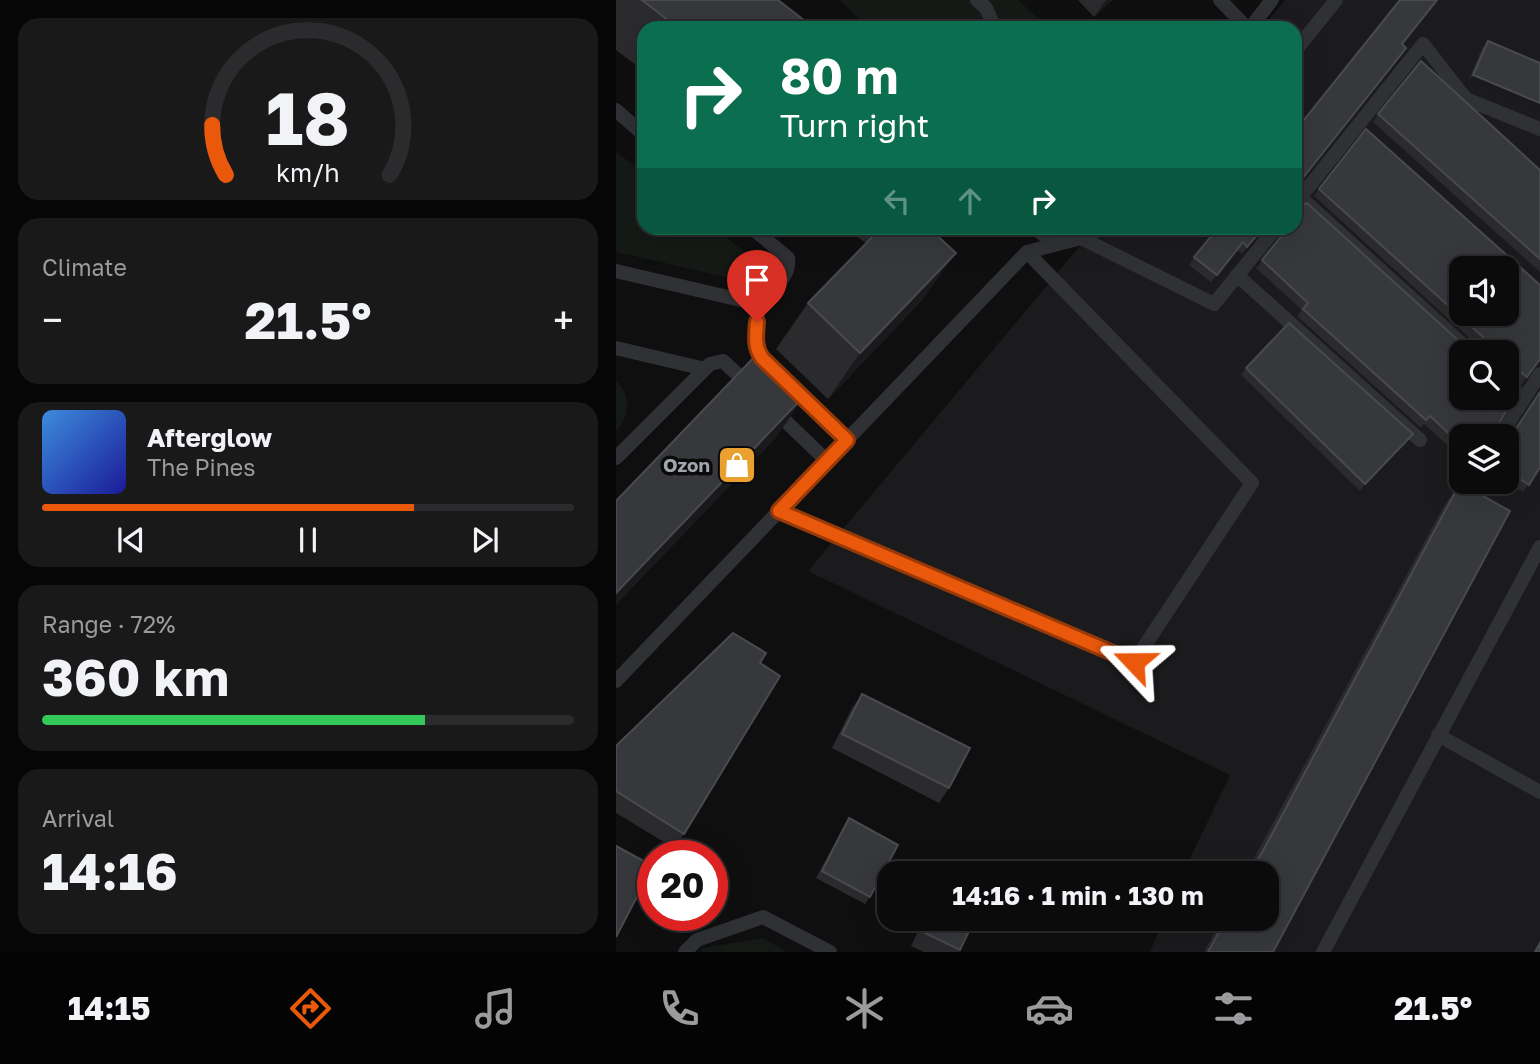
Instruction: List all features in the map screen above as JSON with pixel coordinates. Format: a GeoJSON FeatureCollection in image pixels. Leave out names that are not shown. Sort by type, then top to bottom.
{"type":"FeatureCollection","features":[{"type":"Feature","properties":{"kind":"lane"},"geometry":{"type":"LineString","coordinates":[[977,0],[986,8],[992,21]]}},
{"type":"Feature","properties":{"kind":"lane"},"geometry":{"type":"LineString","coordinates":[[1220,0],[1242,21]]}},
{"type":"Feature","properties":{"kind":"lane"},"geometry":{"type":"LineString","coordinates":[[1255,21],[1272,0]]}},
{"type":"Feature","properties":{"kind":"lane"},"geometry":{"type":"LineString","coordinates":[[1302,42],[1336,0]]}},
{"type":"Feature","properties":{"kind":"lane"},"geometry":{"type":"LineString","coordinates":[[1302,196],[1365,127],[1423,44],[1466,99],[1540,130]]}},
{"type":"Feature","properties":{"kind":"lane"},"geometry":{"type":"LineString","coordinates":[[616,110],[637,129]]}},
{"type":"Feature","properties":{"kind":"lane"},"geometry":{"type":"LineString","coordinates":[[1302,204],[1457,340]]}},
{"type":"Feature","properties":{"kind":"lane"},"geometry":{"type":"LineString","coordinates":[[761,235],[782,251],[788,258],[789,266],[786,275],[758,304],[757,350],[762,358],[847,440]]}},
{"type":"Feature","properties":{"kind":"lane"},"geometry":{"type":"LineString","coordinates":[[1044,235],[1055,244]]}},
{"type":"Feature","properties":{"kind":"lane"},"geometry":{"type":"LineString","coordinates":[[616,681],[1027,252],[1080,235]]}},
{"type":"Feature","properties":{"kind":"lane"},"geometry":{"type":"LineString","coordinates":[[1090,235],[1214,304],[1270,235]]}},
{"type":"Feature","properties":{"kind":"lane"},"geometry":{"type":"LineString","coordinates":[[779,511],[1134,662],[1252,483],[1027,252]]}},
{"type":"Feature","properties":{"kind":"lane"},"geometry":{"type":"LineString","coordinates":[[616,271],[758,304]]}},
{"type":"Feature","properties":{"kind":"lane"},"geometry":{"type":"LineString","coordinates":[[1237,275],[1420,440]]}},
{"type":"Feature","properties":{"kind":"lane"},"geometry":{"type":"LineString","coordinates":[[616,348],[705,369]]}},
{"type":"Feature","properties":{"kind":"lane"},"geometry":{"type":"LineString","coordinates":[[616,458],[705,369],[717,361],[723,361],[827,461]]}},
{"type":"Feature","properties":{"kind":"lane"},"geometry":{"type":"LineString","coordinates":[[1508,424],[1540,374]]}},
{"type":"Feature","properties":{"kind":"lane"},"geometry":{"type":"LineString","coordinates":[[1519,395],[1524,399]]}},
{"type":"Feature","properties":{"kind":"lane"},"geometry":{"type":"LineString","coordinates":[[1323,952],[1540,547]]}},
{"type":"Feature","properties":{"kind":"lane"},"geometry":{"type":"LineString","coordinates":[[1438,735],[1540,792]]}},
{"type":"Feature","properties":{"kind":"lane"},"geometry":{"type":"LineString","coordinates":[[685,952],[698,940],[763,917],[830,952]]}},
{"type":"Feature","properties":{"kind":"shaded area"},"geometry":{"type":"Polygon","coordinates":[[[840,0],[1018,0],[1041,21],[861,21],[840,0]]]}},
{"type":"Feature","properties":{"kind":"shaded area"},"geometry":{"type":"Polygon","coordinates":[[[1285,0],[1540,0],[1540,952],[1150,952],[1159,931],[1279,931],[1279,861],[1189,861],[1230,775],[808,571],[1089,235],[1302,235],[1302,21],[1268,21],[1285,0]]]}},
{"type":"Feature","properties":{"kind":"shaded area"},"geometry":{"type":"Polygon","coordinates":[[[616,152],[637,168],[637,235],[723,235],[751,257],[753,264],[748,276],[735,279],[616,252],[616,152]]]}},
{"type":"Feature","properties":{"kind":"shaded area"},"geometry":{"type":"Polygon","coordinates":[[[616,381],[627,399],[627,412],[616,431],[616,381]]]}},
{"type":"Feature","properties":{"kind":"shaded area"},"geometry":{"type":"Polygon","coordinates":[[[763,938],[787,952],[701,952],[703,948],[763,938]]]}},
{"type":"Feature","properties":{"kind":"building"},"geometry":{"type":"Polygon","coordinates":[[[642,0],[778,0],[805,21],[669,21],[642,0]]]}},
{"type":"Feature","properties":{"kind":"building"},"geometry":{"type":"Polygon","coordinates":[[[1400,0],[1437,0],[1402,44],[1406,48],[1302,179],[1302,122],[1400,0]]]}},
{"type":"Feature","properties":{"kind":"building"},"geometry":{"type":"Polygon","coordinates":[[[1488,41],[1540,63],[1540,103],[1473,75],[1488,41]]]}},
{"type":"Feature","properties":{"kind":"building"},"geometry":{"type":"Polygon","coordinates":[[[1421,61],[1540,170],[1540,259],[1378,114],[1421,61]]]}},
{"type":"Feature","properties":{"kind":"building"},"geometry":{"type":"Polygon","coordinates":[[[1366,129],[1508,256],[1449,256],[1449,306],[1319,189],[1366,129]]]}},
{"type":"Feature","properties":{"kind":"building"},"geometry":{"type":"Polygon","coordinates":[[[1307,203],[1458,340],[1449,340],[1449,410],[1507,410],[1498,424],[1449,424],[1449,434],[1430,416],[1426,420],[1303,309],[1308,303],[1262,260],[1282,235],[1302,235],[1302,205],[1307,203]]]}},
{"type":"Feature","properties":{"kind":"building"},"geometry":{"type":"Polygon","coordinates":[[[874,235],[936,235],[956,253],[860,353],[808,303],[874,235]]]}},
{"type":"Feature","properties":{"kind":"building"},"geometry":{"type":"Polygon","coordinates":[[[1212,235],[1257,235],[1247,247],[1243,242],[1217,275],[1194,257],[1212,235]]]}},
{"type":"Feature","properties":{"kind":"building"},"geometry":{"type":"Polygon","coordinates":[[[1519,266],[1540,285],[1540,359],[1527,377],[1519,371],[1519,340],[1484,340],[1471,326],[1519,326],[1519,266]]]}},
{"type":"Feature","properties":{"kind":"building"},"geometry":{"type":"Polygon","coordinates":[[[1289,323],[1413,434],[1365,484],[1246,368],[1289,323]]]}},
{"type":"Feature","properties":{"kind":"building"},"geometry":{"type":"Polygon","coordinates":[[[761,350],[806,394],[616,593],[616,501],[761,350]]]}},
{"type":"Feature","properties":{"kind":"building"},"geometry":{"type":"Polygon","coordinates":[[[1540,392],[1540,467],[1529,485],[1519,478],[1519,424],[1540,392]]]}},
{"type":"Feature","properties":{"kind":"building"},"geometry":{"type":"Polygon","coordinates":[[[1454,494],[1480,494],[1510,511],[1273,952],[1208,952],[1219,931],[1279,931],[1279,861],[1257,861],[1454,494]]]}},
{"type":"Feature","properties":{"kind":"building"},"geometry":{"type":"Polygon","coordinates":[[[733,633],[766,653],[760,663],[780,676],[684,834],[616,791],[616,746],[733,633]]]}},
{"type":"Feature","properties":{"kind":"building"},"geometry":{"type":"Polygon","coordinates":[[[862,694],[970,748],[949,788],[842,734],[862,694]]]}},
{"type":"Feature","properties":{"kind":"building"},"geometry":{"type":"Polygon","coordinates":[[[849,818],[898,845],[889,861],[877,861],[877,884],[870,897],[822,871],[849,818]]]}},
{"type":"Feature","properties":{"kind":"building"},"geometry":{"type":"Polygon","coordinates":[[[616,846],[637,857],[637,897],[616,937],[616,846]]]}},
{"type":"Feature","properties":{"kind":"building"},"geometry":{"type":"Polygon","coordinates":[[[921,931],[969,931],[960,950],[921,931]]]}},
{"type":"Feature","properties":{"kind":"place","name":"Ozon"},"geometry":{"type":"Point","coordinates":[737,465]}},
{"type":"Feature","properties":{"kind":"route"},"geometry":{"type":"LineString","coordinates":[[757,322],[755,341],[762,358],[847,440],[779,511],[1134,662]]}}]}
